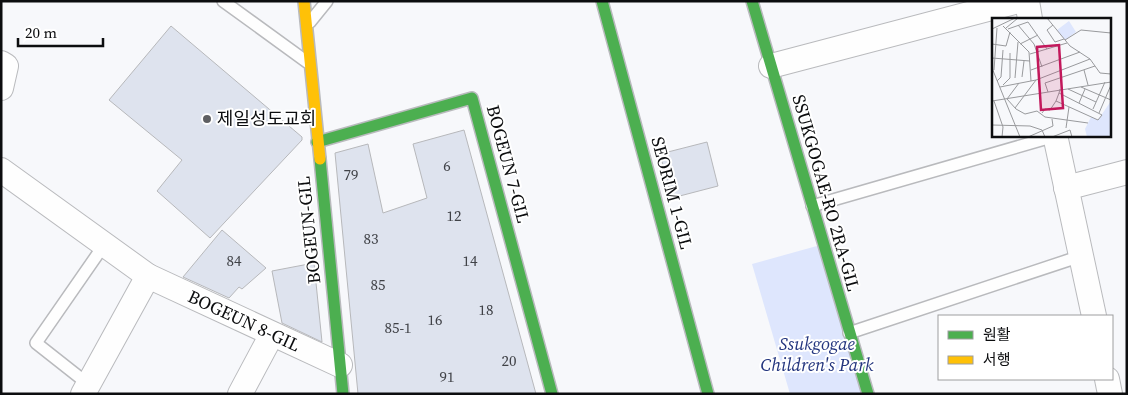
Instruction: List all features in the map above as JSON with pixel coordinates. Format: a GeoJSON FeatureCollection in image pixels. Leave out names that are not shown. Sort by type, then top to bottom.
{"type":"FeatureCollection","features":[{"type":"Feature","properties":{"kind":"street","name":"BOGEUN-GIL"},"geometry":{"type":"LineString","coordinates":[[304,1],[343,394]]}},
{"type":"Feature","properties":{"kind":"street","name":"SEORIM 1-GIL"},"geometry":{"type":"LineString","coordinates":[[602,1],[708,394]]}},
{"type":"Feature","properties":{"kind":"street","name":"SSUKGOGAE-RO 2RA-GIL"},"geometry":{"type":"LineString","coordinates":[[752,1],[868,394]]}},
{"type":"Feature","properties":{"kind":"street"},"geometry":{"type":"LineString","coordinates":[[771,66],[1018,1]]}},
{"type":"Feature","properties":{"kind":"street"},"geometry":{"type":"LineString","coordinates":[[1026,1],[1030,18]]}},
{"type":"Feature","properties":{"kind":"street"},"geometry":{"type":"LineString","coordinates":[[1,63],[6,66],[1,88]]}},
{"type":"Feature","properties":{"kind":"street","name":"BOGEUN 7-GIL"},"geometry":{"type":"LineString","coordinates":[[317,142],[472,98],[552,394]]}},
{"type":"Feature","properties":{"kind":"street"},"geometry":{"type":"LineString","coordinates":[[1055,136],[1094,315]]}},
{"type":"Feature","properties":{"kind":"street","name":"BOGEUN 8-GIL"},"geometry":{"type":"LineString","coordinates":[[1,170],[148,276],[340,365]]}},
{"type":"Feature","properties":{"kind":"street"},"geometry":{"type":"LineString","coordinates":[[1066,188],[1127,172]]}},
{"type":"Feature","properties":{"kind":"street"},"geometry":{"type":"LineString","coordinates":[[86,389],[148,276]]}},
{"type":"Feature","properties":{"kind":"street"},"geometry":{"type":"LineString","coordinates":[[240,394],[272,334]]}},
{"type":"Feature","properties":{"kind":"lane"},"geometry":{"type":"LineString","coordinates":[[223,1],[310,64]]}},
{"type":"Feature","properties":{"kind":"lane"},"geometry":{"type":"LineString","coordinates":[[306,27],[327,1]]}},
{"type":"Feature","properties":{"kind":"lane"},"geometry":{"type":"LineString","coordinates":[[812,206],[1055,136]]}},
{"type":"Feature","properties":{"kind":"lane"},"geometry":{"type":"LineString","coordinates":[[86,389],[36,343],[104,245]]}},
{"type":"Feature","properties":{"kind":"lane"},"geometry":{"type":"LineString","coordinates":[[849,333],[1081,256]]}},
{"type":"Feature","properties":{"kind":"green space","name":"Ssukgogae Children's Park"},"geometry":{"type":"Polygon","coordinates":[[[824,244],[868,394],[790,394],[752,264],[824,244]]]}},
{"type":"Feature","properties":{"kind":"building","name":"제일성도교회"},"geometry":{"type":"Polygon","coordinates":[[[171,26],[302,137],[302,140],[210,238],[157,191],[182,160],[109,100],[171,26]]]}},
{"type":"Feature","properties":{"kind":"building"},"geometry":{"type":"Polygon","coordinates":[[[464,130],[536,394],[358,394],[335,153],[368,144],[383,213],[427,198],[413,144],[464,130]]]}},
{"type":"Feature","properties":{"kind":"building"},"geometry":{"type":"Polygon","coordinates":[[[707,142],[718,186],[672,198],[660,154],[707,142]]]}},
{"type":"Feature","properties":{"kind":"building"},"geometry":{"type":"Polygon","coordinates":[[[222,230],[266,268],[242,289],[239,287],[229,298],[183,277],[222,230]]]}},
{"type":"Feature","properties":{"kind":"building"},"geometry":{"type":"Polygon","coordinates":[[[314,263],[322,342],[282,323],[272,271],[314,263]]]}},
{"type":"Feature","properties":{"kind":"traffic: fast"},"geometry":{"type":"LineString","coordinates":[[602,1],[708,394]]}},
{"type":"Feature","properties":{"kind":"traffic: fast"},"geometry":{"type":"LineString","coordinates":[[752,1],[868,394]]}},
{"type":"Feature","properties":{"kind":"traffic: fast"},"geometry":{"type":"LineString","coordinates":[[317,142],[472,98],[552,394]]}},
{"type":"Feature","properties":{"kind":"traffic: fast"},"geometry":{"type":"LineString","coordinates":[[320,159],[343,394]]}},
{"type":"Feature","properties":{"kind":"traffic: slow"},"geometry":{"type":"LineString","coordinates":[[304,1],[320,159]]}},
{"type":"Feature","properties":{"kind":"place","name":"제일성도교회"},"geometry":{"type":"Point","coordinates":[207,119]}}]}
